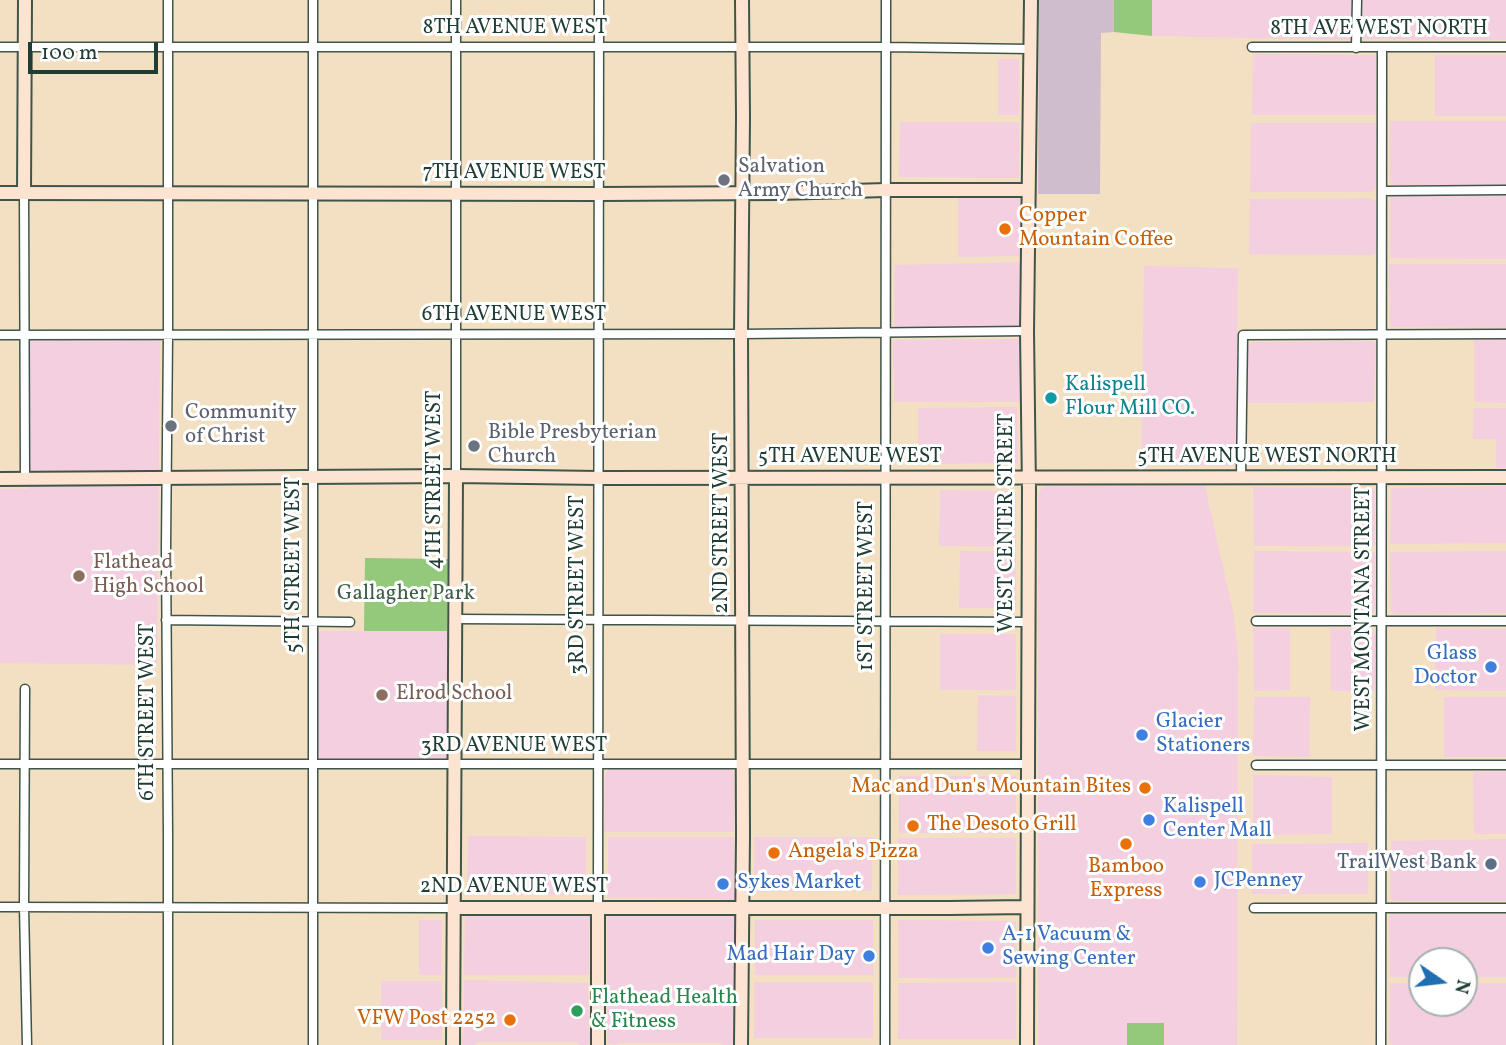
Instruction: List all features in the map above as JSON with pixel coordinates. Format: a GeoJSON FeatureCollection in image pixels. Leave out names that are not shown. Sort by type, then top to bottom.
{"type":"FeatureCollection","features":[{"type":"Feature","properties":{"kind":"street"},"geometry":{"type":"LineString","coordinates":[[25,0],[25,479]]}},
{"type":"Feature","properties":{"kind":"street","name":"6TH STREET WEST"},"geometry":{"type":"LineString","coordinates":[[168,0],[168,1045]]}},
{"type":"Feature","properties":{"kind":"street","name":"5TH STREET WEST"},"geometry":{"type":"LineString","coordinates":[[313,0],[313,1045]]}},
{"type":"Feature","properties":{"kind":"street","name":"4TH STREET WEST"},"geometry":{"type":"LineString","coordinates":[[453,1045],[456,0]]}},
{"type":"Feature","properties":{"kind":"street","name":"3RD STREET WEST"},"geometry":{"type":"LineString","coordinates":[[598,1045],[599,0]]}},
{"type":"Feature","properties":{"kind":"street","name":"2ND STREET WEST"},"geometry":{"type":"LineString","coordinates":[[741,1045],[742,0]]}},
{"type":"Feature","properties":{"kind":"street","name":"1ST STREET WEST"},"geometry":{"type":"LineString","coordinates":[[885,1045],[886,0]]}},
{"type":"Feature","properties":{"kind":"street","name":"WEST CENTER STREET"},"geometry":{"type":"LineString","coordinates":[[1027,1045],[1027,331],[1031,0]]}},
{"type":"Feature","properties":{"kind":"street"},"geometry":{"type":"LineString","coordinates":[[1356,48],[1357,0]]}},
{"type":"Feature","properties":{"kind":"street","name":"8TH AVENUE WEST"},"geometry":{"type":"LineString","coordinates":[[0,47],[1031,49]]}},
{"type":"Feature","properties":{"kind":"street","name":"8TH AVE WEST NORTH"},"geometry":{"type":"LineString","coordinates":[[1252,47],[1506,47]]}},
{"type":"Feature","properties":{"kind":"street","name":"WEST MONTANA STREET"},"geometry":{"type":"LineString","coordinates":[[1381,1045],[1382,48]]}},
{"type":"Feature","properties":{"kind":"street","name":"7TH AVENUE WEST"},"geometry":{"type":"LineString","coordinates":[[0,193],[599,194],[1028,190]]}},
{"type":"Feature","properties":{"kind":"street"},"geometry":{"type":"LineString","coordinates":[[1382,191],[1506,190]]}},
{"type":"Feature","properties":{"kind":"street","name":"6TH AVENUE WEST"},"geometry":{"type":"LineString","coordinates":[[0,334],[741,334],[1027,331]]}},
{"type":"Feature","properties":{"kind":"street"},"geometry":{"type":"LineString","coordinates":[[1241,477],[1243,335],[1506,334]]}},
{"type":"Feature","properties":{"kind":"street","name":"5TH AVENUE WEST"},"geometry":{"type":"LineString","coordinates":[[0,479],[456,476],[1028,477]]}},
{"type":"Feature","properties":{"kind":"street","name":"5TH AVENUE WEST NORTH"},"geometry":{"type":"LineString","coordinates":[[1028,477],[1506,477]]}},
{"type":"Feature","properties":{"kind":"street"},"geometry":{"type":"LineString","coordinates":[[455,618],[1028,622]]}},
{"type":"Feature","properties":{"kind":"street"},"geometry":{"type":"LineString","coordinates":[[166,620],[350,622]]}},
{"type":"Feature","properties":{"kind":"street"},"geometry":{"type":"LineString","coordinates":[[1256,621],[1506,621]]}},
{"type":"Feature","properties":{"kind":"street"},"geometry":{"type":"LineString","coordinates":[[24,689],[27,1045]]}},
{"type":"Feature","properties":{"kind":"street","name":"3RD AVENUE WEST"},"geometry":{"type":"LineString","coordinates":[[0,764],[1027,765]]}},
{"type":"Feature","properties":{"kind":"street"},"geometry":{"type":"LineString","coordinates":[[1256,765],[1506,765]]}},
{"type":"Feature","properties":{"kind":"street","name":"2ND AVENUE WEST"},"geometry":{"type":"LineString","coordinates":[[0,907],[1027,907]]}},
{"type":"Feature","properties":{"kind":"street"},"geometry":{"type":"LineString","coordinates":[[1254,908],[1506,908]]}},
{"type":"Feature","properties":{"kind":"shaded area"},"geometry":{"type":"Polygon","coordinates":[[[1039,0],[1114,0],[1114,32],[1101,33],[1100,194],[1038,194],[1039,0]]]}},
{"type":"Feature","properties":{"kind":"shaded area"},"geometry":{"type":"Polygon","coordinates":[[[1152,0],[1352,0],[1351,40],[1152,36],[1152,0]]]}},
{"type":"Feature","properties":{"kind":"shaded area"},"geometry":{"type":"Polygon","coordinates":[[[1362,0],[1506,0],[1506,40],[1361,39],[1362,0]]]}},
{"type":"Feature","properties":{"kind":"shaded area"},"geometry":{"type":"Polygon","coordinates":[[[1253,54],[1376,55],[1376,115],[1252,115],[1253,54]]]}},
{"type":"Feature","properties":{"kind":"shaded area"},"geometry":{"type":"Polygon","coordinates":[[[1435,55],[1506,55],[1506,116],[1435,116],[1435,55]]]}},
{"type":"Feature","properties":{"kind":"shaded area"},"geometry":{"type":"Polygon","coordinates":[[[998,59],[1019,59],[1019,115],[998,115],[998,59]]]}},
{"type":"Feature","properties":{"kind":"shaded area"},"geometry":{"type":"Polygon","coordinates":[[[1390,121],[1506,121],[1506,185],[1393,185],[1390,182],[1390,121]]]}},
{"type":"Feature","properties":{"kind":"shaded area"},"geometry":{"type":"Polygon","coordinates":[[[900,122],[1019,122],[1019,178],[899,177],[900,122]]]}},
{"type":"Feature","properties":{"kind":"shaded area"},"geometry":{"type":"Polygon","coordinates":[[[1251,123],[1377,123],[1375,190],[1250,192],[1251,123]]]}},
{"type":"Feature","properties":{"kind":"shaded area"},"geometry":{"type":"Polygon","coordinates":[[[958,195],[1020,197],[1020,256],[958,257],[958,195]]]}},
{"type":"Feature","properties":{"kind":"shaded area"},"geometry":{"type":"Polygon","coordinates":[[[1392,195],[1506,196],[1506,259],[1390,258],[1392,195]]]}},
{"type":"Feature","properties":{"kind":"shaded area"},"geometry":{"type":"Polygon","coordinates":[[[1370,198],[1377,203],[1376,253],[1249,254],[1250,199],[1370,198]]]}},
{"type":"Feature","properties":{"kind":"shaded area"},"geometry":{"type":"Polygon","coordinates":[[[1020,262],[1019,326],[894,326],[894,265],[1020,262]]]}},
{"type":"Feature","properties":{"kind":"shaded area"},"geometry":{"type":"Polygon","coordinates":[[[1389,264],[1506,264],[1506,328],[1391,327],[1389,264]]]}},
{"type":"Feature","properties":{"kind":"shaded area"},"geometry":{"type":"Polygon","coordinates":[[[1144,266],[1238,268],[1236,466],[1141,465],[1144,266]]]}},
{"type":"Feature","properties":{"kind":"shaded area","name":"Flathead High School"},"geometry":{"type":"Polygon","coordinates":[[[30,339],[160,340],[157,665],[0,663],[0,489],[28,489],[30,339]]]}},
{"type":"Feature","properties":{"kind":"shaded area"},"geometry":{"type":"Polygon","coordinates":[[[1019,339],[1020,402],[894,402],[895,340],[1019,339]]]}},
{"type":"Feature","properties":{"kind":"shaded area"},"geometry":{"type":"Polygon","coordinates":[[[1506,339],[1506,403],[1474,402],[1474,340],[1506,339]]]}},
{"type":"Feature","properties":{"kind":"shaded area"},"geometry":{"type":"Polygon","coordinates":[[[1371,341],[1376,345],[1374,402],[1248,402],[1248,347],[1251,342],[1371,341]]]}},
{"type":"Feature","properties":{"kind":"shaded area"},"geometry":{"type":"Polygon","coordinates":[[[1017,407],[1018,463],[918,464],[918,408],[1017,407]]]}},
{"type":"Feature","properties":{"kind":"shaded area"},"geometry":{"type":"Polygon","coordinates":[[[1474,408],[1506,408],[1506,468],[1496,468],[1496,439],[1473,439],[1474,408]]]}},
{"type":"Feature","properties":{"kind":"shaded area"},"geometry":{"type":"Polygon","coordinates":[[[1205,486],[1234,616],[1238,655],[1237,1045],[1038,1045],[1038,497],[1042,487],[1205,486]]]}},
{"type":"Feature","properties":{"kind":"shaded area"},"geometry":{"type":"Polygon","coordinates":[[[1506,486],[1506,543],[1390,544],[1391,488],[1506,486]]]}},
{"type":"Feature","properties":{"kind":"shaded area"},"geometry":{"type":"Polygon","coordinates":[[[1253,487],[1374,488],[1375,546],[1254,546],[1253,487]]]}},
{"type":"Feature","properties":{"kind":"shaded area"},"geometry":{"type":"Polygon","coordinates":[[[940,490],[1016,491],[1016,547],[939,546],[940,490]]]}},
{"type":"Feature","properties":{"kind":"shaded area"},"geometry":{"type":"Polygon","coordinates":[[[960,551],[1016,551],[1016,608],[959,608],[960,551]]]}},
{"type":"Feature","properties":{"kind":"shaded area"},"geometry":{"type":"Polygon","coordinates":[[[1254,551],[1375,552],[1374,612],[1253,613],[1254,551]]]}},
{"type":"Feature","properties":{"kind":"shaded area"},"geometry":{"type":"Polygon","coordinates":[[[1506,551],[1506,613],[1395,614],[1391,611],[1390,552],[1506,551]]]}},
{"type":"Feature","properties":{"kind":"shaded area"},"geometry":{"type":"Polygon","coordinates":[[[1253,628],[1290,628],[1290,690],[1254,691],[1253,628]]]}},
{"type":"Feature","properties":{"kind":"shaded area"},"geometry":{"type":"Polygon","coordinates":[[[1330,628],[1373,629],[1376,635],[1375,691],[1331,691],[1330,628]]]}},
{"type":"Feature","properties":{"kind":"shaded area"},"geometry":{"type":"Polygon","coordinates":[[[1436,628],[1506,629],[1506,691],[1435,690],[1436,628]]]}},
{"type":"Feature","properties":{"kind":"shaded area","name":"Elrod School"},"geometry":{"type":"Polygon","coordinates":[[[318,631],[447,631],[447,760],[318,760],[318,631]]]}},
{"type":"Feature","properties":{"kind":"shaded area"},"geometry":{"type":"Polygon","coordinates":[[[940,634],[1016,634],[1016,690],[940,690],[940,634]]]}},
{"type":"Feature","properties":{"kind":"shaded area"},"geometry":{"type":"Polygon","coordinates":[[[978,695],[1016,696],[1016,751],[977,751],[978,695]]]}},
{"type":"Feature","properties":{"kind":"shaded area"},"geometry":{"type":"Polygon","coordinates":[[[1254,697],[1310,697],[1309,757],[1253,756],[1254,697]]]}},
{"type":"Feature","properties":{"kind":"shaded area"},"geometry":{"type":"Polygon","coordinates":[[[1444,697],[1506,697],[1506,757],[1444,757],[1444,697]]]}},
{"type":"Feature","properties":{"kind":"shaded area"},"geometry":{"type":"Polygon","coordinates":[[[610,768],[731,769],[734,774],[734,832],[607,832],[604,830],[605,774],[610,768]]]}},
{"type":"Feature","properties":{"kind":"shaded area"},"geometry":{"type":"Polygon","coordinates":[[[1473,772],[1506,772],[1506,834],[1474,834],[1473,772]]]}},
{"type":"Feature","properties":{"kind":"shaded area"},"geometry":{"type":"Polygon","coordinates":[[[1253,775],[1332,777],[1332,834],[1253,835],[1253,775]]]}},
{"type":"Feature","properties":{"kind":"shaded area"},"geometry":{"type":"Polygon","coordinates":[[[899,776],[1016,776],[1016,833],[899,833],[899,776]]]}},
{"type":"Feature","properties":{"kind":"shaded area"},"geometry":{"type":"Polygon","coordinates":[[[468,836],[586,837],[586,895],[467,894],[468,836]]]}},
{"type":"Feature","properties":{"kind":"shaded area"},"geometry":{"type":"Polygon","coordinates":[[[608,837],[734,837],[736,897],[732,901],[608,898],[608,837]]]}},
{"type":"Feature","properties":{"kind":"shaded area"},"geometry":{"type":"Polygon","coordinates":[[[754,837],[872,837],[872,891],[754,892],[754,837]]]}},
{"type":"Feature","properties":{"kind":"shaded area"},"geometry":{"type":"Polygon","coordinates":[[[898,838],[1016,838],[1016,894],[898,895],[898,838]]]}},
{"type":"Feature","properties":{"kind":"shaded area"},"geometry":{"type":"Polygon","coordinates":[[[1506,839],[1506,901],[1395,901],[1390,898],[1391,841],[1506,839]]]}},
{"type":"Feature","properties":{"kind":"shaded area"},"geometry":{"type":"Polygon","coordinates":[[[1368,843],[1368,894],[1252,894],[1252,844],[1368,843]]]}},
{"type":"Feature","properties":{"kind":"shaded area"},"geometry":{"type":"Polygon","coordinates":[[[584,913],[592,917],[589,926],[589,975],[464,975],[465,916],[579,916],[584,913]]]}},
{"type":"Feature","properties":{"kind":"shaded area"},"geometry":{"type":"Polygon","coordinates":[[[1506,914],[1506,977],[1478,977],[1478,947],[1408,947],[1408,977],[1390,977],[1389,916],[1506,914]]]}},
{"type":"Feature","properties":{"kind":"shaded area"},"geometry":{"type":"Polygon","coordinates":[[[607,916],[734,916],[736,1041],[730,1045],[607,1043],[607,916]]]}},
{"type":"Feature","properties":{"kind":"shaded area"},"geometry":{"type":"Polygon","coordinates":[[[419,920],[442,920],[442,975],[419,975],[419,920]]]}},
{"type":"Feature","properties":{"kind":"shaded area"},"geometry":{"type":"Polygon","coordinates":[[[755,920],[873,920],[873,975],[755,975],[755,920]]]}},
{"type":"Feature","properties":{"kind":"shaded area"},"geometry":{"type":"Polygon","coordinates":[[[898,920],[1016,921],[1016,978],[898,978],[898,920]]]}},
{"type":"Feature","properties":{"kind":"shaded area"},"geometry":{"type":"Polygon","coordinates":[[[464,980],[588,983],[591,1041],[587,1045],[577,1042],[478,1042],[475,1045],[463,1045],[464,980]]]}},
{"type":"Feature","properties":{"kind":"shaded area"},"geometry":{"type":"Polygon","coordinates":[[[381,981],[442,981],[442,1040],[381,1040],[381,981]]]}},
{"type":"Feature","properties":{"kind":"shaded area"},"geometry":{"type":"Polygon","coordinates":[[[754,982],[873,982],[873,1038],[754,1038],[754,982]]]}},
{"type":"Feature","properties":{"kind":"shaded area"},"geometry":{"type":"Polygon","coordinates":[[[1016,982],[1016,1039],[898,1039],[898,983],[1016,982]]]}},
{"type":"Feature","properties":{"kind":"shaded area"},"geometry":{"type":"Polygon","coordinates":[[[1390,983],[1408,983],[1408,1017],[1478,1017],[1478,983],[1506,983],[1506,1045],[1392,1045],[1389,1041],[1390,983]]]}},
{"type":"Feature","properties":{"kind":"green space"},"geometry":{"type":"Polygon","coordinates":[[[1114,0],[1152,0],[1152,36],[1114,32],[1114,0]]]}},
{"type":"Feature","properties":{"kind":"green space","name":"Gallagher Park"},"geometry":{"type":"Polygon","coordinates":[[[365,558],[448,559],[447,631],[364,631],[365,558]]]}},
{"type":"Feature","properties":{"kind":"green space"},"geometry":{"type":"Polygon","coordinates":[[[1127,1023],[1164,1023],[1164,1045],[1127,1045],[1127,1023]]]}},
{"type":"Feature","properties":{"kind":"place","name":"Salvation Army Church"},"geometry":{"type":"Point","coordinates":[724,180]}},
{"type":"Feature","properties":{"kind":"place","name":"Copper Mountain Coffee"},"geometry":{"type":"Point","coordinates":[1005,229]}},
{"type":"Feature","properties":{"kind":"place","name":"Kalispell Flour Mill CO."},"geometry":{"type":"Point","coordinates":[1051,398]}},
{"type":"Feature","properties":{"kind":"place","name":"Community of Christ"},"geometry":{"type":"Point","coordinates":[171,426]}},
{"type":"Feature","properties":{"kind":"place","name":"Bible Presbyterian Church"},"geometry":{"type":"Point","coordinates":[474,446]}},
{"type":"Feature","properties":{"kind":"place","name":"Flathead High School"},"geometry":{"type":"Point","coordinates":[79,576]}},
{"type":"Feature","properties":{"kind":"place","name":"Glass Doctor"},"geometry":{"type":"Point","coordinates":[1491,667]}},
{"type":"Feature","properties":{"kind":"place","name":"Elrod School"},"geometry":{"type":"Point","coordinates":[382,695]}},
{"type":"Feature","properties":{"kind":"place","name":"Glacier Stationers"},"geometry":{"type":"Point","coordinates":[1142,735]}},
{"type":"Feature","properties":{"kind":"place","name":"Mac and Dun's Mountain Bites"},"geometry":{"type":"Point","coordinates":[1145,788]}},
{"type":"Feature","properties":{"kind":"place","name":"Kalispell Center Mall"},"geometry":{"type":"Point","coordinates":[1149,820]}},
{"type":"Feature","properties":{"kind":"place","name":"The Desoto Grill"},"geometry":{"type":"Point","coordinates":[913,826]}},
{"type":"Feature","properties":{"kind":"place","name":"Bamboo Express"},"geometry":{"type":"Point","coordinates":[1126,844]}},
{"type":"Feature","properties":{"kind":"place","name":"Angela's Pizza"},"geometry":{"type":"Point","coordinates":[774,853]}},
{"type":"Feature","properties":{"kind":"place","name":"TrailWest Bank"},"geometry":{"type":"Point","coordinates":[1491,864]}},
{"type":"Feature","properties":{"kind":"place","name":"JCPenney"},"geometry":{"type":"Point","coordinates":[1200,882]}},
{"type":"Feature","properties":{"kind":"place","name":"Sykes Market"},"geometry":{"type":"Point","coordinates":[723,884]}},
{"type":"Feature","properties":{"kind":"place","name":"A-1 Vacuum & Sewing Center"},"geometry":{"type":"Point","coordinates":[988,948]}},
{"type":"Feature","properties":{"kind":"place","name":"Mad Hair Day"},"geometry":{"type":"Point","coordinates":[869,956]}},
{"type":"Feature","properties":{"kind":"place","name":"Flathead Health & Fitness"},"geometry":{"type":"Point","coordinates":[577,1011]}},
{"type":"Feature","properties":{"kind":"place","name":"VFW Post 2252"},"geometry":{"type":"Point","coordinates":[510,1020]}}]}
